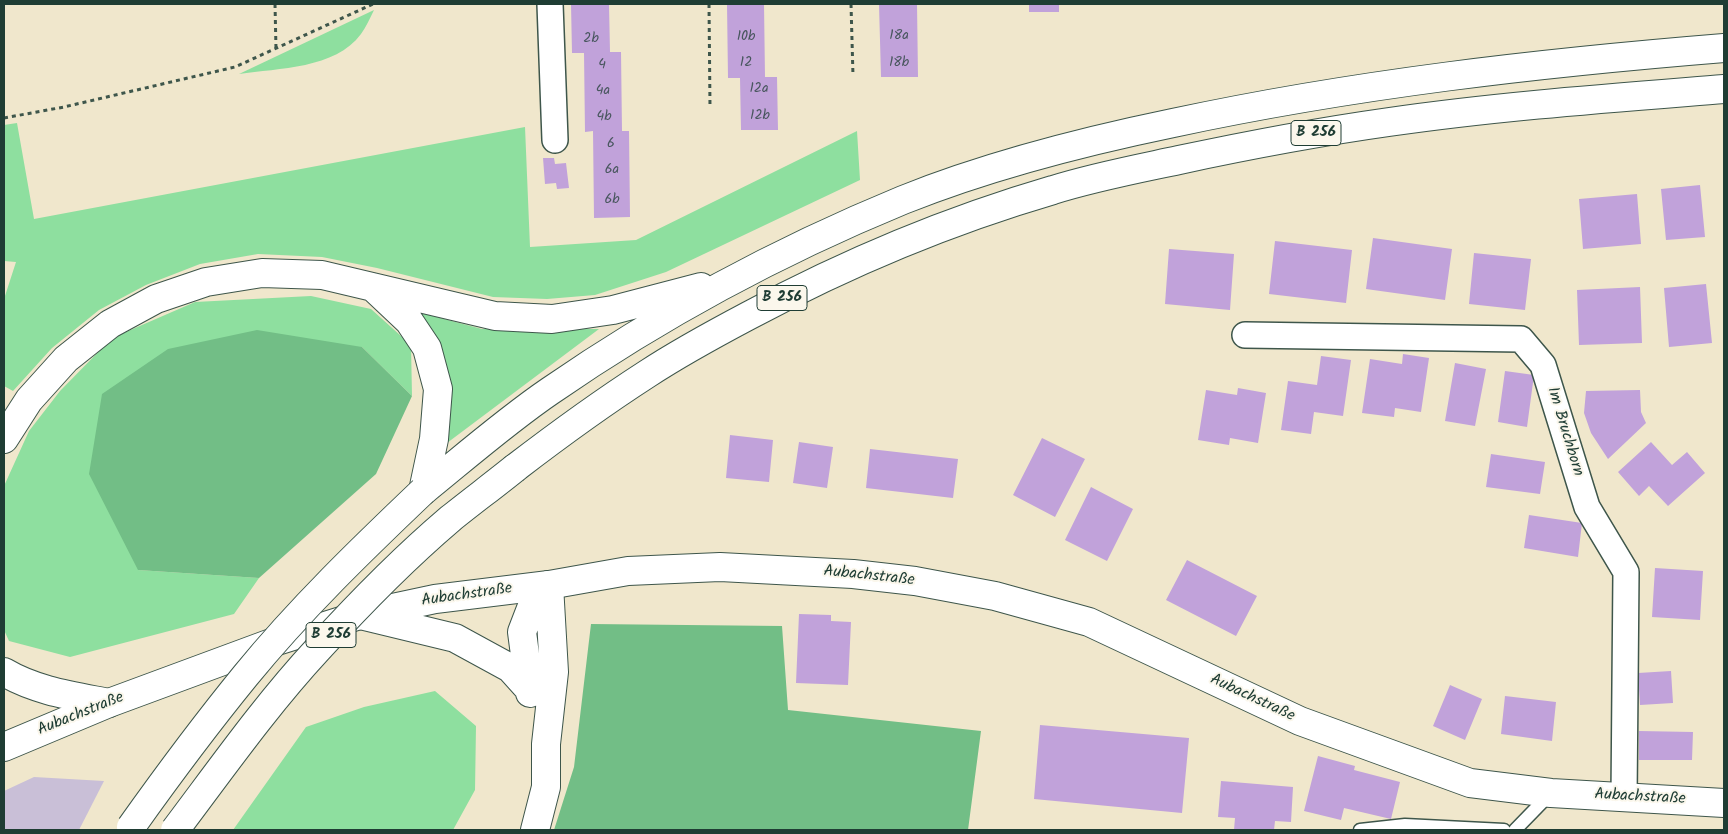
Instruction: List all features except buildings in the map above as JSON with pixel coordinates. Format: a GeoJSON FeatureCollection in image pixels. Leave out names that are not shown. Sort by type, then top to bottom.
{"type":"FeatureCollection","features":[{"type":"Feature","properties":{"kind":"main road","name":"B 256"},"geometry":{"type":"LineString","coordinates":[[130,828],[190,746],[247,674],[340,572],[423,491],[548,392],[627,341],[696,300],[783,254],[905,199],[970,175],[1047,152],[1121,134],[1280,101],[1386,84],[1508,69],[1724,48]]}},
{"type":"Feature","properties":{"kind":"main road","name":"B 256"},"geometry":{"type":"LineString","coordinates":[[175,830],[317,650],[409,556],[450,519],[572,424],[650,372],[717,332],[802,288],[920,236],[981,213],[1054,189],[1134,170],[1289,137],[1390,122],[1509,107],[1724,88]]}},
{"type":"Feature","properties":{"kind":"main road"},"geometry":{"type":"LineString","coordinates":[[4,439],[29,400],[66,359],[110,324],[156,299],[206,282],[262,273],[322,275],[495,316],[552,319],[613,310],[744,275]]}},
{"type":"Feature","properties":{"kind":"main road"},"geometry":{"type":"LineString","coordinates":[[373,287],[409,321],[427,348],[438,389],[434,439],[423,491]]}},
{"type":"Feature","properties":{"kind":"main road","name":"Aubachstraße"},"geometry":{"type":"LineString","coordinates":[[4,747],[108,702],[274,642],[360,615],[434,598],[549,585],[628,571],[720,567],[853,574],[915,581],[996,596],[1089,622],[1300,721],[1470,783],[1550,793],[1724,803]]}},
{"type":"Feature","properties":{"kind":"main road"},"geometry":{"type":"LineString","coordinates":[[546,744],[528,688],[522,632],[532,606],[549,585]]}},
{"type":"Feature","properties":{"kind":"main road"},"geometry":{"type":"LineString","coordinates":[[535,830],[546,787],[546,744],[554,672],[549,585]]}},
{"type":"Feature","properties":{"kind":"main road"},"geometry":{"type":"LineString","coordinates":[[360,615],[455,638],[510,668],[528,688]]}},
{"type":"Feature","properties":{"kind":"main road"},"geometry":{"type":"LineString","coordinates":[[4,672],[18,681],[62,694],[108,702]]}},
{"type":"Feature","properties":{"kind":"street"},"geometry":{"type":"LineString","coordinates":[[550,4],[555,140]]}},
{"type":"Feature","properties":{"kind":"street","name":"Im Bruchborn"},"geometry":{"type":"LineString","coordinates":[[1245,335],[1521,339],[1543,365],[1587,507],[1626,572],[1624,798]]}},
{"type":"Feature","properties":{"kind":"lane"},"geometry":{"type":"LineString","coordinates":[[1516,830],[1550,793]]}},
{"type":"Feature","properties":{"kind":"lane"},"geometry":{"type":"LineString","coordinates":[[1360,830],[1405,826],[1504,830]]}},
{"type":"Feature","properties":{"kind":"path"},"geometry":{"type":"LineString","coordinates":[[275,4],[276,49]]}},
{"type":"Feature","properties":{"kind":"path"},"geometry":{"type":"LineString","coordinates":[[4,118],[64,107],[235,67],[373,4]]}},
{"type":"Feature","properties":{"kind":"path"},"geometry":{"type":"LineString","coordinates":[[709,4],[710,107]]}},
{"type":"Feature","properties":{"kind":"path"},"geometry":{"type":"LineString","coordinates":[[851,4],[853,76]]}},
{"type":"Feature","properties":{"kind":"shaded area"},"geometry":{"type":"Polygon","coordinates":[[[34,777],[104,781],[79,830],[4,830],[4,791],[34,777]]]}},
{"type":"Feature","properties":{"kind":"green space"},"geometry":{"type":"Polygon","coordinates":[[[374,10],[361,34],[350,46],[337,54],[305,65],[239,74],[374,10]]]}},
{"type":"Feature","properties":{"kind":"green space"},"geometry":{"type":"Polygon","coordinates":[[[17,123],[34,219],[525,127],[530,247],[636,240],[857,131],[860,180],[666,272],[595,295],[547,299],[493,297],[377,268],[322,257],[258,254],[200,264],[146,285],[99,310],[52,348],[13,391],[4,386],[4,299],[16,262],[4,261],[4,125],[17,123]]]}},
{"type":"Feature","properties":{"kind":"green space"},"geometry":{"type":"Polygon","coordinates":[[[311,296],[371,309],[411,345],[412,396],[362,347],[138,570],[259,578],[234,614],[70,657],[9,641],[4,630],[4,486],[29,431],[60,391],[112,338],[195,302],[311,296]]]}},
{"type":"Feature","properties":{"kind":"green space"},"geometry":{"type":"Polygon","coordinates":[[[414,311],[482,329],[599,329],[447,443],[446,361],[414,311]]]}},
{"type":"Feature","properties":{"kind":"green space"},"geometry":{"type":"Polygon","coordinates":[[[257,330],[362,347],[412,396],[376,474],[259,578],[138,570],[89,474],[102,394],[168,349],[257,330]]]}},
{"type":"Feature","properties":{"kind":"green space"},"geometry":{"type":"Polygon","coordinates":[[[591,624],[782,626],[788,710],[981,731],[968,830],[554,830],[574,767],[591,624]]]}},
{"type":"Feature","properties":{"kind":"green space"},"geometry":{"type":"Polygon","coordinates":[[[435,691],[476,726],[475,790],[453,830],[233,830],[306,727],[364,707],[435,691]]]}}]}
